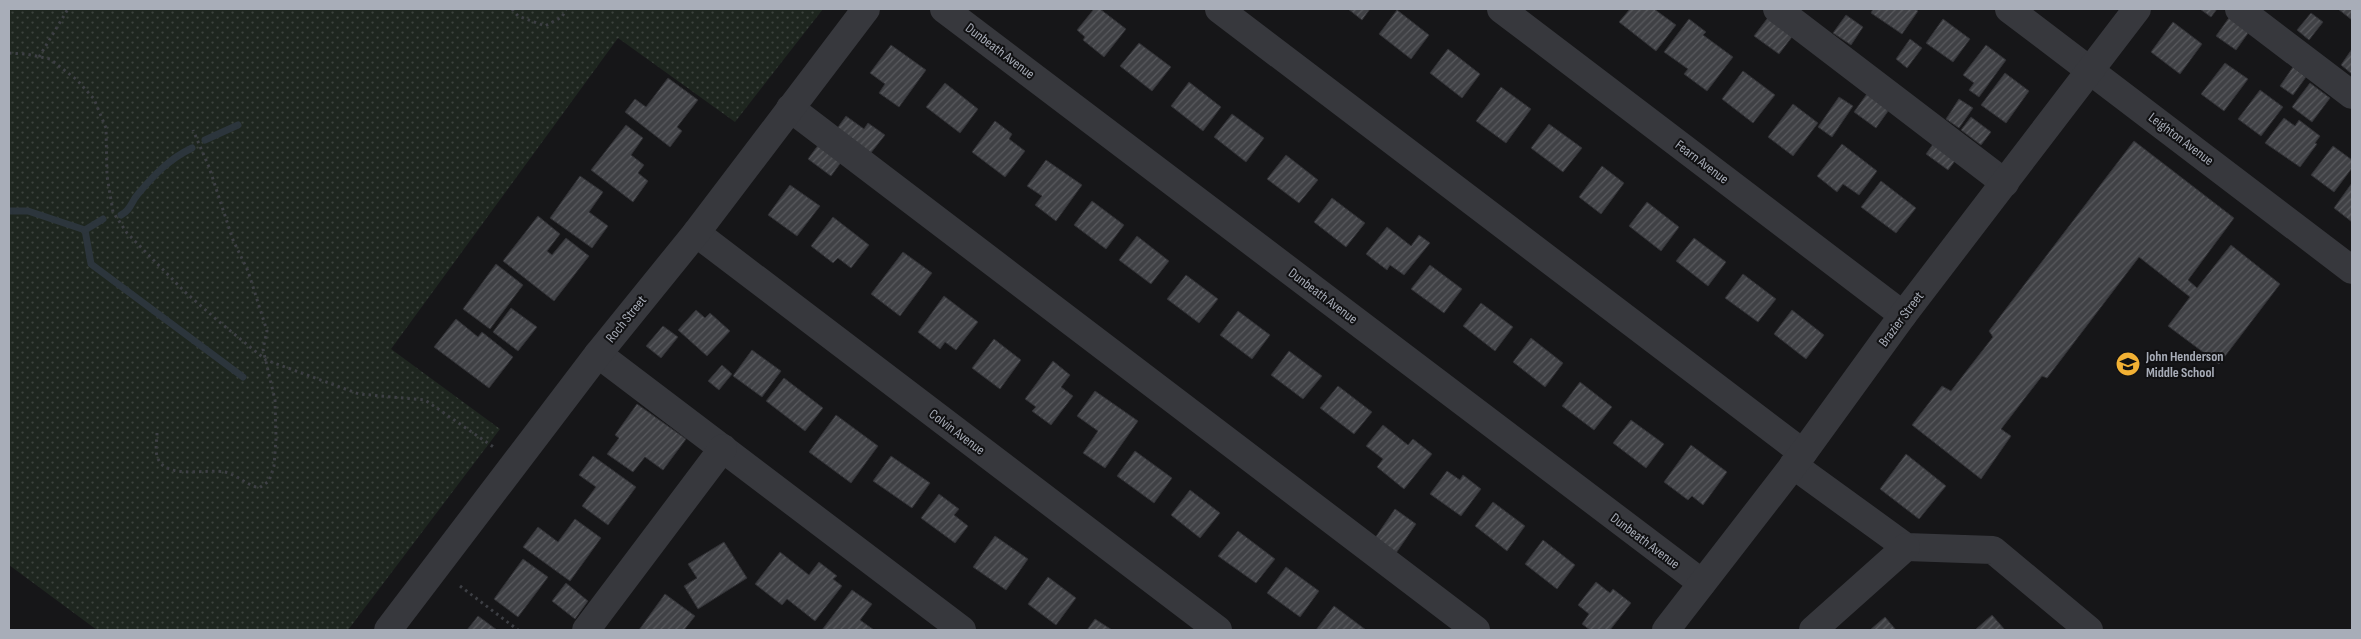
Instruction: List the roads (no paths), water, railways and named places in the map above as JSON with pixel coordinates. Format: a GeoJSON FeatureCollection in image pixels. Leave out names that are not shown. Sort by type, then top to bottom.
{"type":"FeatureCollection","features":[{"type":"Feature","properties":{"kind":"street","name":"Roch Street"},"geometry":{"type":"LineString","coordinates":[[388,630],[598,354],[696,233],[866,9]]}},
{"type":"Feature","properties":{"kind":"street","name":"Dunbeath Avenue"},"geometry":{"type":"LineString","coordinates":[[944,9],[1702,583]]}},
{"type":"Feature","properties":{"kind":"street"},"geometry":{"type":"LineString","coordinates":[[1219,9],[1798,459],[1906,547],[1993,550],[2089,630]]}},
{"type":"Feature","properties":{"kind":"street","name":"Fearn Avenue"},"geometry":{"type":"LineString","coordinates":[[1500,9],[1903,314]]}},
{"type":"Feature","properties":{"kind":"street"},"geometry":{"type":"LineString","coordinates":[[1777,9],[2006,183]]}},
{"type":"Feature","properties":{"kind":"street","name":"Leighton Avenue"},"geometry":{"type":"LineString","coordinates":[[2010,9],[2352,270]]}},
{"type":"Feature","properties":{"kind":"street","name":"Brazier Street"},"geometry":{"type":"LineString","coordinates":[[1666,630],[1798,459],[1903,314],[2006,183],[2137,9]]}},
{"type":"Feature","properties":{"kind":"street"},"geometry":{"type":"LineString","coordinates":[[2239,9],[2352,95]]}},
{"type":"Feature","properties":{"kind":"street"},"geometry":{"type":"LineString","coordinates":[[790,108],[1476,630]]}},
{"type":"Feature","properties":{"kind":"street","name":"Colvin Avenue"},"geometry":{"type":"LineString","coordinates":[[696,233],[1218,630]]}},
{"type":"Feature","properties":{"kind":"street"},"geometry":{"type":"LineString","coordinates":[[598,354],[962,630]]}},
{"type":"Feature","properties":{"kind":"street"},"geometry":{"type":"LineString","coordinates":[[586,630],[723,448]]}},
{"type":"Feature","properties":{"kind":"street"},"geometry":{"type":"LineString","coordinates":[[1813,630],[1906,547]]}},
{"type":"Feature","properties":{"kind":"waterway"},"geometry":{"type":"LineString","coordinates":[[205,140],[238,125]]}},
{"type":"Feature","properties":{"kind":"waterway"},"geometry":{"type":"LineString","coordinates":[[121,215],[127,211],[138,194],[162,168],[192,148]]}},
{"type":"Feature","properties":{"kind":"waterway"},"geometry":{"type":"LineString","coordinates":[[9,211],[28,211],[85,230],[91,264],[243,377]]}},
{"type":"Feature","properties":{"kind":"waterway"},"geometry":{"type":"LineString","coordinates":[[85,230],[103,219]]}},
{"type":"Feature","properties":{"kind":"place","name":"John Henderson Middle School"},"geometry":{"type":"Point","coordinates":[2128,364]}}]}
